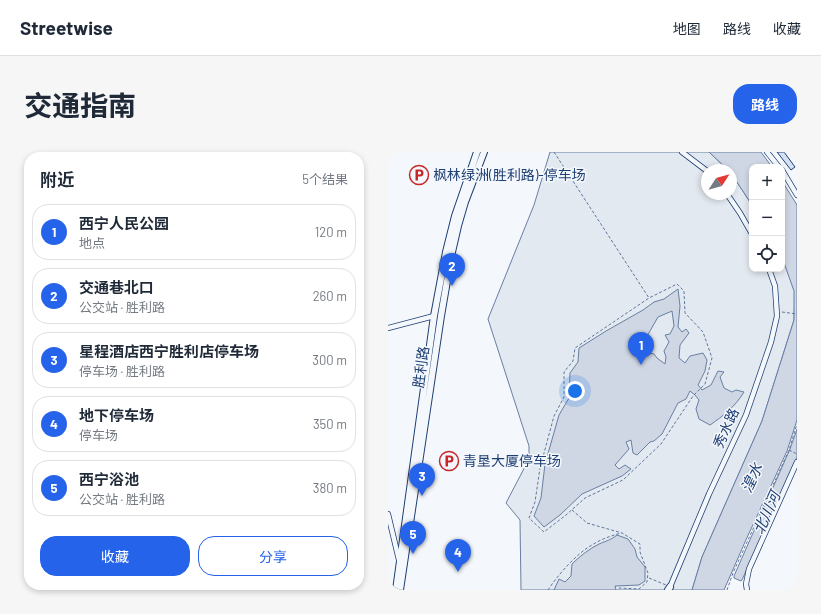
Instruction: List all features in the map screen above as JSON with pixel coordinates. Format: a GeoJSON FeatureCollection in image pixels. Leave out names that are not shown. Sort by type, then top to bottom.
{"type":"FeatureCollection","features":[{"type":"Feature","properties":{"kind":"main road","name":"胜利路"},"geometry":{"type":"LineString","coordinates":[[396,590],[434,316],[446,252],[455,216],[477,152]]}},
{"type":"Feature","properties":{"kind":"main road","name":"胜利路"},"geometry":{"type":"LineString","coordinates":[[400,590],[452,252],[458,226],[484,152]]}},
{"type":"Feature","properties":{"kind":"street"},"geometry":{"type":"LineString","coordinates":[[682,152],[701,166]]}},
{"type":"Feature","properties":{"kind":"street"},"geometry":{"type":"LineString","coordinates":[[767,152],[777,164]]}},
{"type":"Feature","properties":{"kind":"street"},"geometry":{"type":"LineString","coordinates":[[785,175],[797,195]]}},
{"type":"Feature","properties":{"kind":"street"},"geometry":{"type":"LineString","coordinates":[[731,200],[749,229]]}},
{"type":"Feature","properties":{"kind":"street","name":"秀水路"},"geometry":{"type":"LineString","coordinates":[[669,588],[708,494],[746,415],[771,342],[776,312],[775,286],[770,272]]}},
{"type":"Feature","properties":{"kind":"street"},"geometry":{"type":"LineString","coordinates":[[388,328],[434,316]]}},
{"type":"Feature","properties":{"kind":"street"},"geometry":{"type":"LineString","coordinates":[[747,590],[746,584],[748,569],[797,462]]}},
{"type":"Feature","properties":{"kind":"street"},"geometry":{"type":"LineString","coordinates":[[388,514],[400,562]]}},
{"type":"Feature","properties":{"kind":"path"},"geometry":{"type":"LineString","coordinates":[[554,152],[649,298]]}},
{"type":"Feature","properties":{"kind":"path"},"geometry":{"type":"LineString","coordinates":[[677,284],[684,291],[685,313],[703,332],[712,358],[705,384],[693,396],[660,444],[623,480],[585,498],[544,532],[529,518],[535,502],[540,468],[554,416],[564,397],[564,372],[573,361],[574,348],[649,298],[677,284]]}},
{"type":"Feature","properties":{"kind":"path"},"geometry":{"type":"LineString","coordinates":[[776,312],[797,314]]}},
{"type":"Feature","properties":{"kind":"path"},"geometry":{"type":"LineString","coordinates":[[727,590],[733,573],[789,450],[797,424]]}},
{"type":"Feature","properties":{"kind":"path"},"geometry":{"type":"LineString","coordinates":[[789,450],[797,454]]}},
{"type":"Feature","properties":{"kind":"path"},"geometry":{"type":"LineString","coordinates":[[572,510],[587,523],[622,533],[640,544],[640,552],[646,564],[648,573],[647,582],[639,589],[619,588],[619,590]]}},
{"type":"Feature","properties":{"kind":"path"},"geometry":{"type":"LineString","coordinates":[[548,590],[569,564],[590,545],[610,536],[622,533]]}},
{"type":"Feature","properties":{"kind":"path"},"geometry":{"type":"LineString","coordinates":[[647,577],[669,588]]}},
{"type":"Feature","properties":{"kind":"shaded area"},"geometry":{"type":"Polygon","coordinates":[[[550,152],[709,152],[722,164],[701,164],[701,200],[737,200],[737,182],[749,200],[749,272],[785,272],[785,265],[795,291],[794,320],[762,421],[702,557],[692,590],[521,590],[520,520],[506,503],[529,459],[529,446],[488,319],[534,205],[550,152]]]}},
{"type":"Feature","properties":{"kind":"water"},"geometry":{"type":"Polygon","coordinates":[[[709,152],[761,152],[770,164],[749,164],[749,200],[737,182],[737,164],[722,164],[709,152]]]}},
{"type":"Feature","properties":{"kind":"water","name":"湟水"},"geometry":{"type":"Polygon","coordinates":[[[785,186],[797,205],[797,420],[787,451],[724,590],[692,590],[702,557],[762,421],[794,320],[794,291],[785,266],[785,186]]]}},
{"type":"Feature","properties":{"kind":"water"},"geometry":{"type":"Polygon","coordinates":[[[678,289],[680,306],[678,327],[682,332],[686,329],[689,333],[680,345],[679,358],[685,363],[690,356],[703,353],[707,360],[705,371],[698,385],[702,390],[711,385],[718,371],[724,372],[720,377],[724,388],[732,392],[736,390],[744,392],[733,407],[710,425],[699,419],[696,409],[699,400],[690,391],[686,399],[678,403],[662,434],[654,441],[650,442],[637,455],[633,453],[631,440],[626,442],[629,449],[615,465],[619,469],[625,465],[631,469],[622,476],[582,494],[560,515],[544,527],[534,516],[541,498],[545,464],[559,415],[569,398],[570,373],[578,362],[579,348],[654,302],[664,299],[678,289]],[[672,311],[658,317],[642,345],[648,353],[654,354],[665,364],[666,357],[664,351],[669,342],[665,335],[670,334],[674,326],[672,311]]]}},
{"type":"Feature","properties":{"kind":"water","name":"北川河"},"geometry":{"type":"Polygon","coordinates":[[[797,429],[797,457],[741,581],[734,578],[734,576],[790,449],[797,429]]]}},
{"type":"Feature","properties":{"kind":"water"},"geometry":{"type":"Polygon","coordinates":[[[617,535],[628,539],[635,549],[637,557],[645,567],[645,581],[639,585],[615,586],[616,590],[554,590],[559,579],[565,582],[571,576],[572,564],[578,558],[592,548],[617,535]]]}},
{"type":"Feature","properties":{"kind":"building"},"geometry":{"type":"Polygon","coordinates":[[[777,152],[784,152],[795,167],[791,170],[777,152]]]}},
{"type":"Feature","properties":{"kind":"place","name":"枫林绿洲(胜利路)-停车场"},"geometry":{"type":"Point","coordinates":[419,175]}},
{"type":"Feature","properties":{"kind":"place","name":"交通巷北口"},"geometry":{"type":"Point","coordinates":[452,286]}},
{"type":"Feature","properties":{"kind":"place","name":"西宁人民公园"},"geometry":{"type":"Point","coordinates":[641,365]}},
{"type":"Feature","properties":{"kind":"place","name":"青垦大厦停车场"},"geometry":{"type":"Point","coordinates":[449,461]}},
{"type":"Feature","properties":{"kind":"place","name":"星程酒店西宁胜利店停车场"},"geometry":{"type":"Point","coordinates":[422,496]}},
{"type":"Feature","properties":{"kind":"place","name":"西宁浴池"},"geometry":{"type":"Point","coordinates":[413,554]}},
{"type":"Feature","properties":{"kind":"place","name":"地下停车场"},"geometry":{"type":"Point","coordinates":[458,572]}}]}
